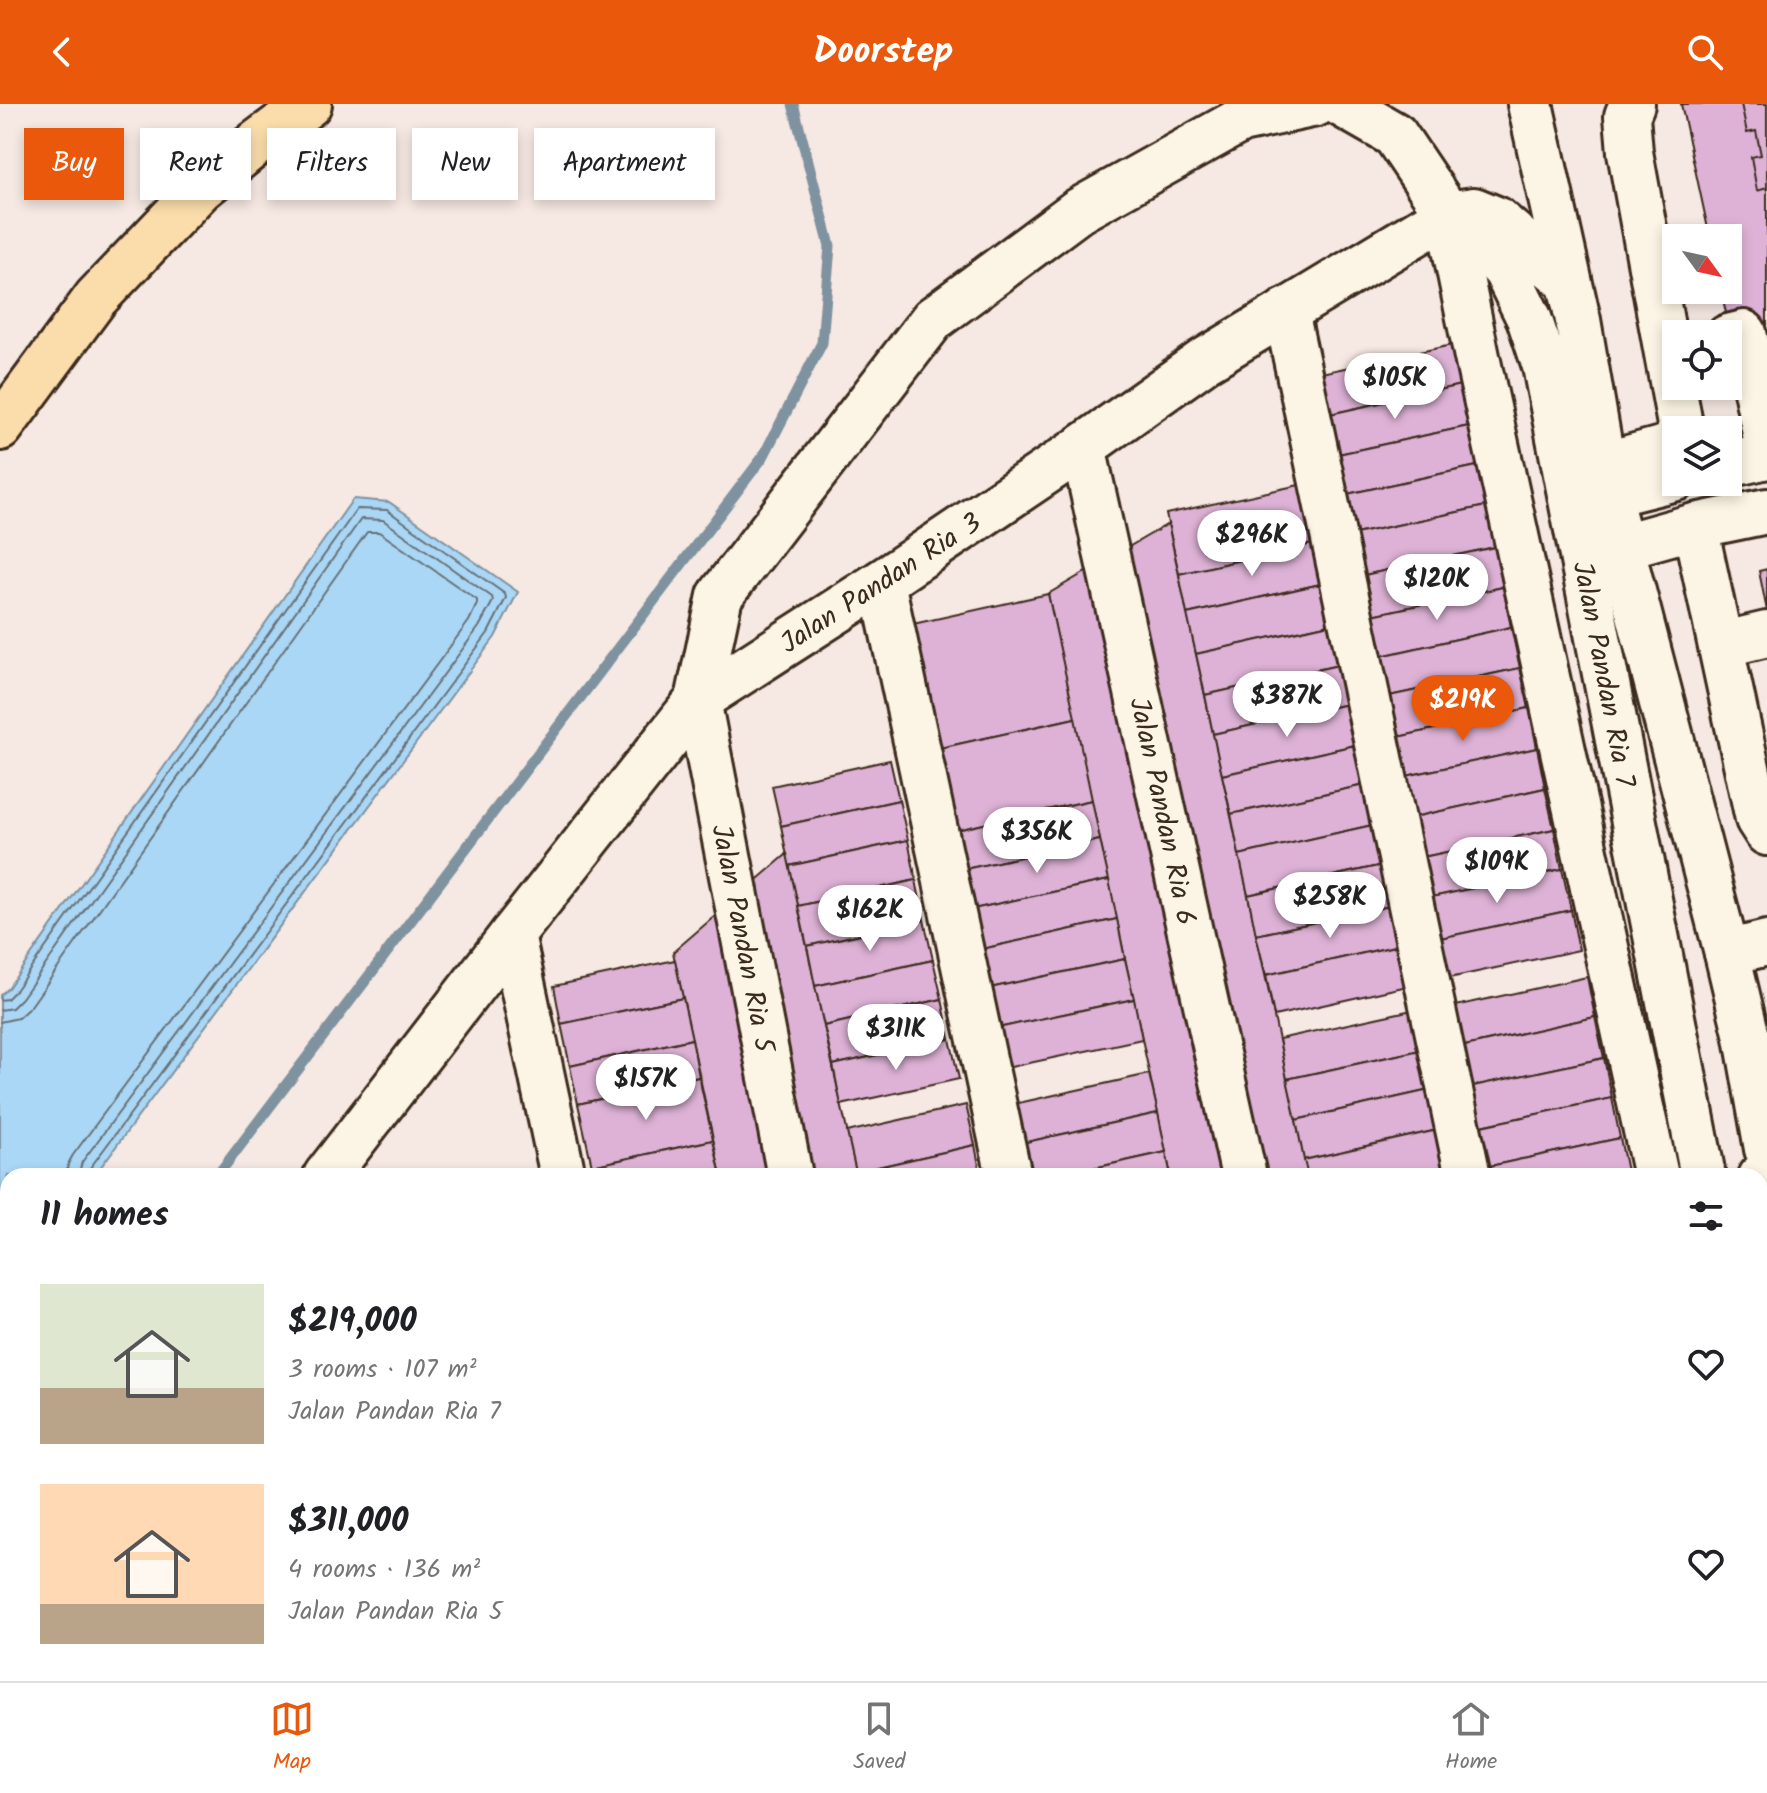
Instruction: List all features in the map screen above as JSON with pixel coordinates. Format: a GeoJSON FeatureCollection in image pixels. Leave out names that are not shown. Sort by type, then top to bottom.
{"type":"FeatureCollection","features":[{"type":"Feature","properties":{"kind":"highway"},"geometry":{"type":"LineString","coordinates":[[0,428],[96,298],[200,189],[309,104]]}},
{"type":"Feature","properties":{"kind":"street"},"geometry":{"type":"LineString","coordinates":[[698,700],[720,596],[933,319],[1078,211],[1241,120],[1316,104]]}},
{"type":"Feature","properties":{"kind":"street"},"geometry":{"type":"LineString","coordinates":[[1341,104],[1395,135],[1443,224],[1477,357],[1654,1168],[1701,1166],[1715,1154],[1748,1168]]}},
{"type":"Feature","properties":{"kind":"street","name":"Jalan Pandan Ria 7"},"geometry":{"type":"LineString","coordinates":[[1530,104],[1578,320],[1606,480],[1624,560],[1712,889],[1747,948],[1747,1037],[1767,1149]]}},
{"type":"Feature","properties":{"kind":"street"},"geometry":{"type":"LineString","coordinates":[[1632,104],[1627,126],[1665,320]]}},
{"type":"Feature","properties":{"kind":"street"},"geometry":{"type":"LineString","coordinates":[[1443,224],[1474,210],[1496,219],[1568,281]]}},
{"type":"Feature","properties":{"kind":"street","name":"Jalan Pandan Ria 3"},"geometry":{"type":"LineString","coordinates":[[333,1168],[698,700],[882,582],[1083,447],[1204,361],[1378,257],[1443,224]]}},
{"type":"Feature","properties":{"kind":"street","name":"Jalan Pandan Ria 7"},"geometry":{"type":"LineString","coordinates":[[1443,224],[1483,245],[1506,271],[1529,318],[1545,366],[1701,1166]]}},
{"type":"Feature","properties":{"kind":"street"},"geometry":{"type":"LineString","coordinates":[[1286,311],[1466,1168]]}},
{"type":"Feature","properties":{"kind":"street"},"geometry":{"type":"LineString","coordinates":[[1742,334],[1767,443]]}},
{"type":"Feature","properties":{"kind":"street","name":"Jalan Pandan Ria 6"},"geometry":{"type":"LineString","coordinates":[[1083,447],[1242,1168]]}},
{"type":"Feature","properties":{"kind":"street"},"geometry":{"type":"LineString","coordinates":[[1606,480],[1662,452]]}},
{"type":"Feature","properties":{"kind":"street"},"geometry":{"type":"LineString","coordinates":[[1742,462],[1767,456]]}},
{"type":"Feature","properties":{"kind":"street"},"geometry":{"type":"LineString","coordinates":[[1606,480],[1662,478]]}},
{"type":"Feature","properties":{"kind":"street"},"geometry":{"type":"LineString","coordinates":[[1624,560],[1698,540],[1767,511]]}},
{"type":"Feature","properties":{"kind":"street"},"geometry":{"type":"LineString","coordinates":[[1698,540],[1758,819],[1767,833]]}},
{"type":"Feature","properties":{"kind":"street"},"geometry":{"type":"LineString","coordinates":[[882,582],[1007,1168]]}},
{"type":"Feature","properties":{"kind":"street"},"geometry":{"type":"LineString","coordinates":[[1721,645],[1767,634]]}},
{"type":"Feature","properties":{"kind":"street","name":"Jalan Pandan Ria 5"},"geometry":{"type":"LineString","coordinates":[[698,700],[788,1168]]}},
{"type":"Feature","properties":{"kind":"street"},"geometry":{"type":"LineString","coordinates":[[1665,980],[1712,889]]}},
{"type":"Feature","properties":{"kind":"street"},"geometry":{"type":"LineString","coordinates":[[512,935],[561,1168]]}},
{"type":"Feature","properties":{"kind":"water"},"geometry":{"type":"Polygon","coordinates":[[[353,499],[389,502],[518,592],[495,637],[100,1168],[0,1168],[0,995],[8,988],[353,499]]]}},
{"type":"Feature","properties":{"kind":"building"},"geometry":{"type":"Polygon","coordinates":[[[1681,104],[1767,104],[1767,419],[1750,423],[1742,386],[1742,320],[1728,320],[1724,304],[1742,304],[1742,224],[1707,224],[1681,104]]]}},
{"type":"Feature","properties":{"kind":"building"},"geometry":{"type":"Polygon","coordinates":[[[1741,104],[1767,104],[1767,188],[1757,191],[1751,157],[1761,155],[1756,131],[1747,133],[1741,104]]]}},
{"type":"Feature","properties":{"kind":"building"},"geometry":{"type":"Polygon","coordinates":[[[1452,345],[1461,385],[1321,416],[1312,375],[1452,345]]]}},
{"type":"Feature","properties":{"kind":"building"},"geometry":{"type":"Polygon","coordinates":[[[1461,385],[1469,426],[1329,456],[1321,416],[1461,385]]]}},
{"type":"Feature","properties":{"kind":"building"},"geometry":{"type":"Polygon","coordinates":[[[1469,426],[1477,466],[1338,496],[1329,456],[1469,426]]]}},
{"type":"Feature","properties":{"kind":"building"},"geometry":{"type":"Polygon","coordinates":[[[1477,466],[1486,506],[1346,536],[1338,496],[1477,466]]]}},
{"type":"Feature","properties":{"kind":"building"},"geometry":{"type":"Polygon","coordinates":[[[1304,484],[1317,543],[1179,574],[1166,514],[1304,484]]]}},
{"type":"Feature","properties":{"kind":"building"},"geometry":{"type":"Polygon","coordinates":[[[1486,506],[1495,547],[1355,577],[1346,536],[1486,506]]]}},
{"type":"Feature","properties":{"kind":"building"},"geometry":{"type":"Polygon","coordinates":[[[1168,524],[1306,1168],[1169,1168],[1048,594],[1168,524]]]}},
{"type":"Feature","properties":{"kind":"building"},"geometry":{"type":"Polygon","coordinates":[[[1317,543],[1325,583],[1187,614],[1179,574],[1317,543]]]}},
{"type":"Feature","properties":{"kind":"building"},"geometry":{"type":"Polygon","coordinates":[[[1495,547],[1503,587],[1363,617],[1355,577],[1495,547]]]}},
{"type":"Feature","properties":{"kind":"building"},"geometry":{"type":"Polygon","coordinates":[[[1767,569],[1767,611],[1759,571],[1767,569]]]}},
{"type":"Feature","properties":{"kind":"building"},"geometry":{"type":"Polygon","coordinates":[[[1325,583],[1334,623],[1196,654],[1187,614],[1325,583]]]}},
{"type":"Feature","properties":{"kind":"building"},"geometry":{"type":"Polygon","coordinates":[[[1503,587],[1511,627],[1372,658],[1363,617],[1503,587]]]}},
{"type":"Feature","properties":{"kind":"building"},"geometry":{"type":"Polygon","coordinates":[[[1048,594],[1075,718],[940,748],[913,624],[1048,594]]]}},
{"type":"Feature","properties":{"kind":"building"},"geometry":{"type":"Polygon","coordinates":[[[1334,623],[1343,664],[1205,695],[1196,654],[1334,623]]]}},
{"type":"Feature","properties":{"kind":"building"},"geometry":{"type":"Polygon","coordinates":[[[1511,627],[1520,668],[1380,698],[1372,658],[1511,627]]]}},
{"type":"Feature","properties":{"kind":"building"},"geometry":{"type":"Polygon","coordinates":[[[1343,664],[1352,703],[1213,734],[1205,695],[1343,664]]]}},
{"type":"Feature","properties":{"kind":"building"},"geometry":{"type":"Polygon","coordinates":[[[1520,668],[1529,708],[1389,739],[1380,698],[1520,668]]]}},
{"type":"Feature","properties":{"kind":"building"},"geometry":{"type":"Polygon","coordinates":[[[1352,703],[1360,744],[1222,775],[1213,734],[1352,703]]]}},
{"type":"Feature","properties":{"kind":"building"},"geometry":{"type":"Polygon","coordinates":[[[1529,708],[1537,748],[1397,778],[1389,739],[1529,708]]]}},
{"type":"Feature","properties":{"kind":"building"},"geometry":{"type":"Polygon","coordinates":[[[1075,718],[1092,800],[957,830],[940,748],[1075,718]]]}},
{"type":"Feature","properties":{"kind":"building"},"geometry":{"type":"Polygon","coordinates":[[[1360,744],[1369,784],[1231,814],[1222,775],[1360,744]]]}},
{"type":"Feature","properties":{"kind":"building"},"geometry":{"type":"Polygon","coordinates":[[[1537,748],[1545,788],[1405,819],[1397,778],[1537,748]]]}},
{"type":"Feature","properties":{"kind":"building"},"geometry":{"type":"Polygon","coordinates":[[[890,760],[899,800],[781,826],[772,786],[890,760]]]}},
{"type":"Feature","properties":{"kind":"building"},"geometry":{"type":"Polygon","coordinates":[[[1369,784],[1377,824],[1239,855],[1231,814],[1369,784]]]}},
{"type":"Feature","properties":{"kind":"building"},"geometry":{"type":"Polygon","coordinates":[[[1545,788],[1554,829],[1414,859],[1405,819],[1545,788]]]}},
{"type":"Feature","properties":{"kind":"building"},"geometry":{"type":"Polygon","coordinates":[[[899,800],[908,840],[789,866],[781,826],[899,800]]]}},
{"type":"Feature","properties":{"kind":"building"},"geometry":{"type":"Polygon","coordinates":[[[1092,800],[1100,840],[965,869],[957,830],[1092,800]]]}},
{"type":"Feature","properties":{"kind":"building"},"geometry":{"type":"Polygon","coordinates":[[[1377,824],[1387,864],[1248,895],[1239,855],[1377,824]]]}},
{"type":"Feature","properties":{"kind":"building"},"geometry":{"type":"Polygon","coordinates":[[[1554,829],[1562,869],[1423,899],[1414,859],[1554,829]]]}},
{"type":"Feature","properties":{"kind":"building"},"geometry":{"type":"Polygon","coordinates":[[[908,840],[916,880],[798,906],[789,866],[908,840]]]}},
{"type":"Feature","properties":{"kind":"building"},"geometry":{"type":"Polygon","coordinates":[[[1100,840],[1109,880],[973,909],[965,869],[1100,840]]]}},
{"type":"Feature","properties":{"kind":"building"},"geometry":{"type":"Polygon","coordinates":[[[787,854],[855,1168],[719,1168],[673,952],[787,854]]]}},
{"type":"Feature","properties":{"kind":"building"},"geometry":{"type":"Polygon","coordinates":[[[1387,864],[1395,905],[1256,935],[1248,895],[1387,864]]]}},
{"type":"Feature","properties":{"kind":"building"},"geometry":{"type":"Polygon","coordinates":[[[1562,869],[1571,910],[1431,940],[1423,899],[1562,869]]]}},
{"type":"Feature","properties":{"kind":"building"},"geometry":{"type":"Polygon","coordinates":[[[916,880],[924,920],[807,946],[798,906],[916,880]]]}},
{"type":"Feature","properties":{"kind":"building"},"geometry":{"type":"Polygon","coordinates":[[[1109,880],[1117,919],[982,949],[973,909],[1109,880]]]}},
{"type":"Feature","properties":{"kind":"building"},"geometry":{"type":"Polygon","coordinates":[[[1395,905],[1404,944],[1266,975],[1256,935],[1395,905]]]}},
{"type":"Feature","properties":{"kind":"building"},"geometry":{"type":"Polygon","coordinates":[[[1571,910],[1579,950],[1440,980],[1431,940],[1571,910]]]}},
{"type":"Feature","properties":{"kind":"building"},"geometry":{"type":"Polygon","coordinates":[[[1117,919],[1125,959],[990,988],[982,949],[1117,919]]]}},
{"type":"Feature","properties":{"kind":"building"},"geometry":{"type":"Polygon","coordinates":[[[924,920],[933,960],[815,986],[807,946],[924,920]]]}},
{"type":"Feature","properties":{"kind":"building"},"geometry":{"type":"Polygon","coordinates":[[[1404,944],[1412,985],[1274,1016],[1266,975],[1404,944]]]}},
{"type":"Feature","properties":{"kind":"building"},"geometry":{"type":"Polygon","coordinates":[[[1125,959],[1134,999],[998,1028],[990,988],[1125,959]]]}},
{"type":"Feature","properties":{"kind":"building"},"geometry":{"type":"Polygon","coordinates":[[[675,960],[683,998],[561,1024],[554,986],[675,960]]]}},
{"type":"Feature","properties":{"kind":"building"},"geometry":{"type":"Polygon","coordinates":[[[933,960],[942,999],[824,1026],[815,986],[933,960]]]}},
{"type":"Feature","properties":{"kind":"building"},"geometry":{"type":"Polygon","coordinates":[[[1587,977],[1595,1017],[1456,1048],[1447,1008],[1587,977]]]}},
{"type":"Feature","properties":{"kind":"building"},"geometry":{"type":"Polygon","coordinates":[[[683,998],[692,1039],[570,1066],[561,1024],[683,998]]]}},
{"type":"Feature","properties":{"kind":"building"},"geometry":{"type":"Polygon","coordinates":[[[942,999],[950,1039],[833,1065],[824,1026],[942,999]]]}},
{"type":"Feature","properties":{"kind":"building"},"geometry":{"type":"Polygon","coordinates":[[[1134,999],[1142,1039],[1006,1068],[998,1028],[1134,999]]]}},
{"type":"Feature","properties":{"kind":"building"},"geometry":{"type":"Polygon","coordinates":[[[1417,1009],[1425,1049],[1287,1079],[1279,1039],[1417,1009]]]}},
{"type":"Feature","properties":{"kind":"building"},"geometry":{"type":"Polygon","coordinates":[[[1595,1017],[1604,1058],[1464,1088],[1456,1048],[1595,1017]]]}},
{"type":"Feature","properties":{"kind":"building"},"geometry":{"type":"Polygon","coordinates":[[[692,1039],[699,1077],[578,1104],[570,1066],[692,1039]]]}},
{"type":"Feature","properties":{"kind":"building"},"geometry":{"type":"Polygon","coordinates":[[[950,1039],[959,1079],[841,1105],[833,1065],[950,1039]]]}},
{"type":"Feature","properties":{"kind":"building"},"geometry":{"type":"Polygon","coordinates":[[[1425,1049],[1434,1089],[1296,1120],[1287,1079],[1425,1049]]]}},
{"type":"Feature","properties":{"kind":"building"},"geometry":{"type":"Polygon","coordinates":[[[1604,1058],[1612,1098],[1472,1128],[1464,1088],[1604,1058]]]}},
{"type":"Feature","properties":{"kind":"building"},"geometry":{"type":"Polygon","coordinates":[[[1149,1074],[1158,1113],[1022,1143],[1014,1104],[1149,1074]]]}},
{"type":"Feature","properties":{"kind":"building"},"geometry":{"type":"Polygon","coordinates":[[[699,1077],[713,1140],[592,1166],[578,1104],[699,1077]]]}},
{"type":"Feature","properties":{"kind":"building"},"geometry":{"type":"Polygon","coordinates":[[[1434,1089],[1442,1129],[1304,1160],[1296,1120],[1434,1089]]]}},
{"type":"Feature","properties":{"kind":"building"},"geometry":{"type":"Polygon","coordinates":[[[1612,1098],[1620,1138],[1481,1168],[1472,1128],[1612,1098]]]}},
{"type":"Feature","properties":{"kind":"building"},"geometry":{"type":"Polygon","coordinates":[[[966,1105],[975,1145],[874,1168],[855,1168],[847,1132],[966,1105]]]}},
{"type":"Feature","properties":{"kind":"building"},"geometry":{"type":"Polygon","coordinates":[[[1158,1113],[1166,1152],[1094,1168],[1027,1168],[1022,1143],[1158,1113]]]}},
{"type":"Feature","properties":{"kind":"building"},"geometry":{"type":"Polygon","coordinates":[[[1442,1129],[1451,1168],[1306,1168],[1304,1160],[1442,1129]]]}},
{"type":"Feature","properties":{"kind":"building"},"geometry":{"type":"Polygon","coordinates":[[[1620,1138],[1626,1168],[1481,1168],[1620,1138]]]}},
{"type":"Feature","properties":{"kind":"building"},"geometry":{"type":"Polygon","coordinates":[[[713,1140],[719,1168],[592,1168],[713,1140]]]}},
{"type":"Feature","properties":{"kind":"building"},"geometry":{"type":"Polygon","coordinates":[[[975,1145],[979,1168],[874,1168],[975,1145]]]}},
{"type":"Feature","properties":{"kind":"building"},"geometry":{"type":"Polygon","coordinates":[[[1166,1152],[1169,1168],[1094,1168],[1166,1152]]]}},
{"type":"Feature","properties":{"kind":"waterway"},"geometry":{"type":"LineString","coordinates":[[223,1168],[763,457],[822,343],[830,246],[793,104]]}}]}
